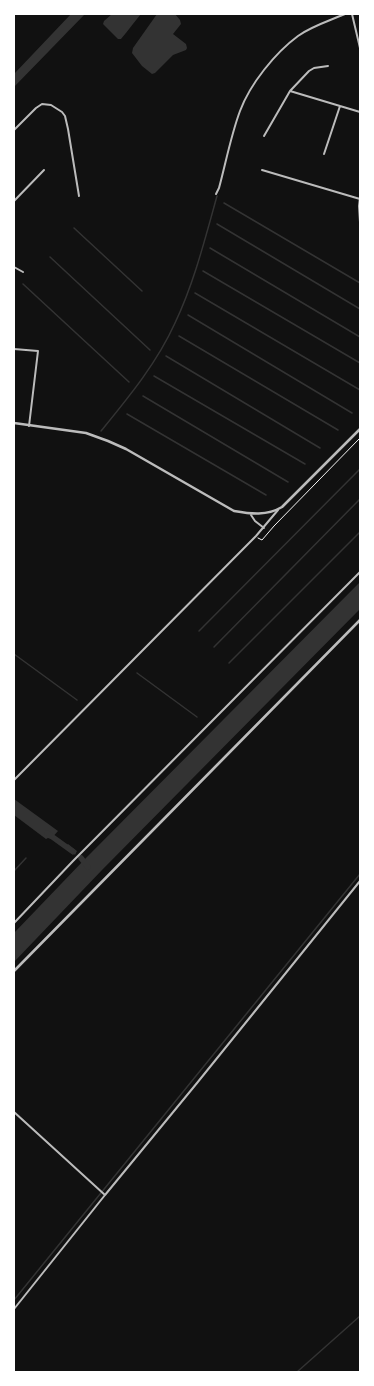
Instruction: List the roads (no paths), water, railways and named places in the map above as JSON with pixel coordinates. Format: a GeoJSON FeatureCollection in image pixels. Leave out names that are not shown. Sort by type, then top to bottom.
{"type":"FeatureCollection","features":[{"type":"Feature","properties":{"kind":"street"},"geometry":{"type":"LineString","coordinates":[[216,194],[241,110],[248,95],[268,64],[278,53],[298,36],[316,25],[345,14]]}},
{"type":"Feature","properties":{"kind":"street"},"geometry":{"type":"LineString","coordinates":[[352,14],[360,48]]}},
{"type":"Feature","properties":{"kind":"street"},"geometry":{"type":"LineString","coordinates":[[264,136],[290,91],[309,71],[314,68],[328,66]]}},
{"type":"Feature","properties":{"kind":"street"},"geometry":{"type":"LineString","coordinates":[[290,91],[360,112]]}},
{"type":"Feature","properties":{"kind":"street"},"geometry":{"type":"LineString","coordinates":[[14,130],[42,104],[51,105],[62,112],[65,116],[68,129],[79,196]]}},
{"type":"Feature","properties":{"kind":"street"},"geometry":{"type":"LineString","coordinates":[[324,154],[340,106]]}},
{"type":"Feature","properties":{"kind":"street"},"geometry":{"type":"LineString","coordinates":[[14,201],[44,170]]}},
{"type":"Feature","properties":{"kind":"street"},"geometry":{"type":"LineString","coordinates":[[262,170],[360,198],[360,222]]}},
{"type":"Feature","properties":{"kind":"street"},"geometry":{"type":"LineString","coordinates":[[14,267],[23,272]]}},
{"type":"Feature","properties":{"kind":"street"},"geometry":{"type":"LineString","coordinates":[[14,349],[38,352],[29,426]]}},
{"type":"Feature","properties":{"kind":"street"},"geometry":{"type":"LineString","coordinates":[[14,423],[77,432],[108,441],[126,449],[234,511],[261,514],[278,510]]}},
{"type":"Feature","properties":{"kind":"street"},"geometry":{"type":"LineString","coordinates":[[14,780],[264,528],[278,510],[288,502],[360,429]]}},
{"type":"Feature","properties":{"kind":"street"},"geometry":{"type":"LineString","coordinates":[[251,514],[255,521],[264,528]]}},
{"type":"Feature","properties":{"kind":"street"},"geometry":{"type":"LineString","coordinates":[[14,923],[73,861],[360,572]]}},
{"type":"Feature","properties":{"kind":"street"},"geometry":{"type":"LineString","coordinates":[[14,971],[360,620]]}},
{"type":"Feature","properties":{"kind":"street"},"geometry":{"type":"LineString","coordinates":[[14,1309],[104,1194],[197,1083],[360,881]]}},
{"type":"Feature","properties":{"kind":"street"},"geometry":{"type":"LineString","coordinates":[[14,1112],[104,1194]]}},
{"type":"Feature","properties":{"kind":"waterway"},"geometry":{"type":"LineString","coordinates":[[101,431],[141,380],[168,338],[182,308],[193,277],[217,196]]}},
{"type":"Feature","properties":{"kind":"waterway"},"geometry":{"type":"LineString","coordinates":[[224,203],[360,283]]}},
{"type":"Feature","properties":{"kind":"waterway"},"geometry":{"type":"LineString","coordinates":[[217,224],[360,309]]}},
{"type":"Feature","properties":{"kind":"waterway"},"geometry":{"type":"LineString","coordinates":[[74,228],[142,291]]}},
{"type":"Feature","properties":{"kind":"waterway"},"geometry":{"type":"LineString","coordinates":[[210,248],[360,337]]}},
{"type":"Feature","properties":{"kind":"waterway"},"geometry":{"type":"LineString","coordinates":[[50,257],[150,350]]}},
{"type":"Feature","properties":{"kind":"waterway"},"geometry":{"type":"LineString","coordinates":[[203,271],[360,363]]}},
{"type":"Feature","properties":{"kind":"waterway"},"geometry":{"type":"LineString","coordinates":[[23,284],[129,382]]}},
{"type":"Feature","properties":{"kind":"waterway"},"geometry":{"type":"LineString","coordinates":[[195,293],[360,390]]}},
{"type":"Feature","properties":{"kind":"waterway"},"geometry":{"type":"LineString","coordinates":[[188,315],[352,413]]}},
{"type":"Feature","properties":{"kind":"waterway"},"geometry":{"type":"LineString","coordinates":[[179,336],[338,430]]}},
{"type":"Feature","properties":{"kind":"waterway"},"geometry":{"type":"LineString","coordinates":[[166,356],[320,448]]}},
{"type":"Feature","properties":{"kind":"waterway"},"geometry":{"type":"LineString","coordinates":[[154,376],[305,464]]}},
{"type":"Feature","properties":{"kind":"waterway"},"geometry":{"type":"LineString","coordinates":[[143,396],[288,482]]}},
{"type":"Feature","properties":{"kind":"waterway"},"geometry":{"type":"LineString","coordinates":[[127,414],[266,495]]}},
{"type":"Feature","properties":{"kind":"waterway"},"geometry":{"type":"LineString","coordinates":[[199,631],[360,469]]}},
{"type":"Feature","properties":{"kind":"waterway"},"geometry":{"type":"LineString","coordinates":[[214,647],[360,499]]}},
{"type":"Feature","properties":{"kind":"waterway"},"geometry":{"type":"LineString","coordinates":[[229,663],[360,532]]}},
{"type":"Feature","properties":{"kind":"waterway"},"geometry":{"type":"LineString","coordinates":[[14,654],[77,700]]}},
{"type":"Feature","properties":{"kind":"waterway"},"geometry":{"type":"LineString","coordinates":[[137,673],[197,717]]}},
{"type":"Feature","properties":{"kind":"waterway"},"geometry":{"type":"LineString","coordinates":[[47,833],[72,851]]}},
{"type":"Feature","properties":{"kind":"waterway"},"geometry":{"type":"LineString","coordinates":[[14,871],[26,858]]}},
{"type":"Feature","properties":{"kind":"waterway"},"geometry":{"type":"LineString","coordinates":[[81,858],[88,867]]}},
{"type":"Feature","properties":{"kind":"waterway"},"geometry":{"type":"LineString","coordinates":[[14,1300],[360,874]]}},
{"type":"Feature","properties":{"kind":"waterway"},"geometry":{"type":"LineString","coordinates":[[297,1372],[360,1316]]}}]}
